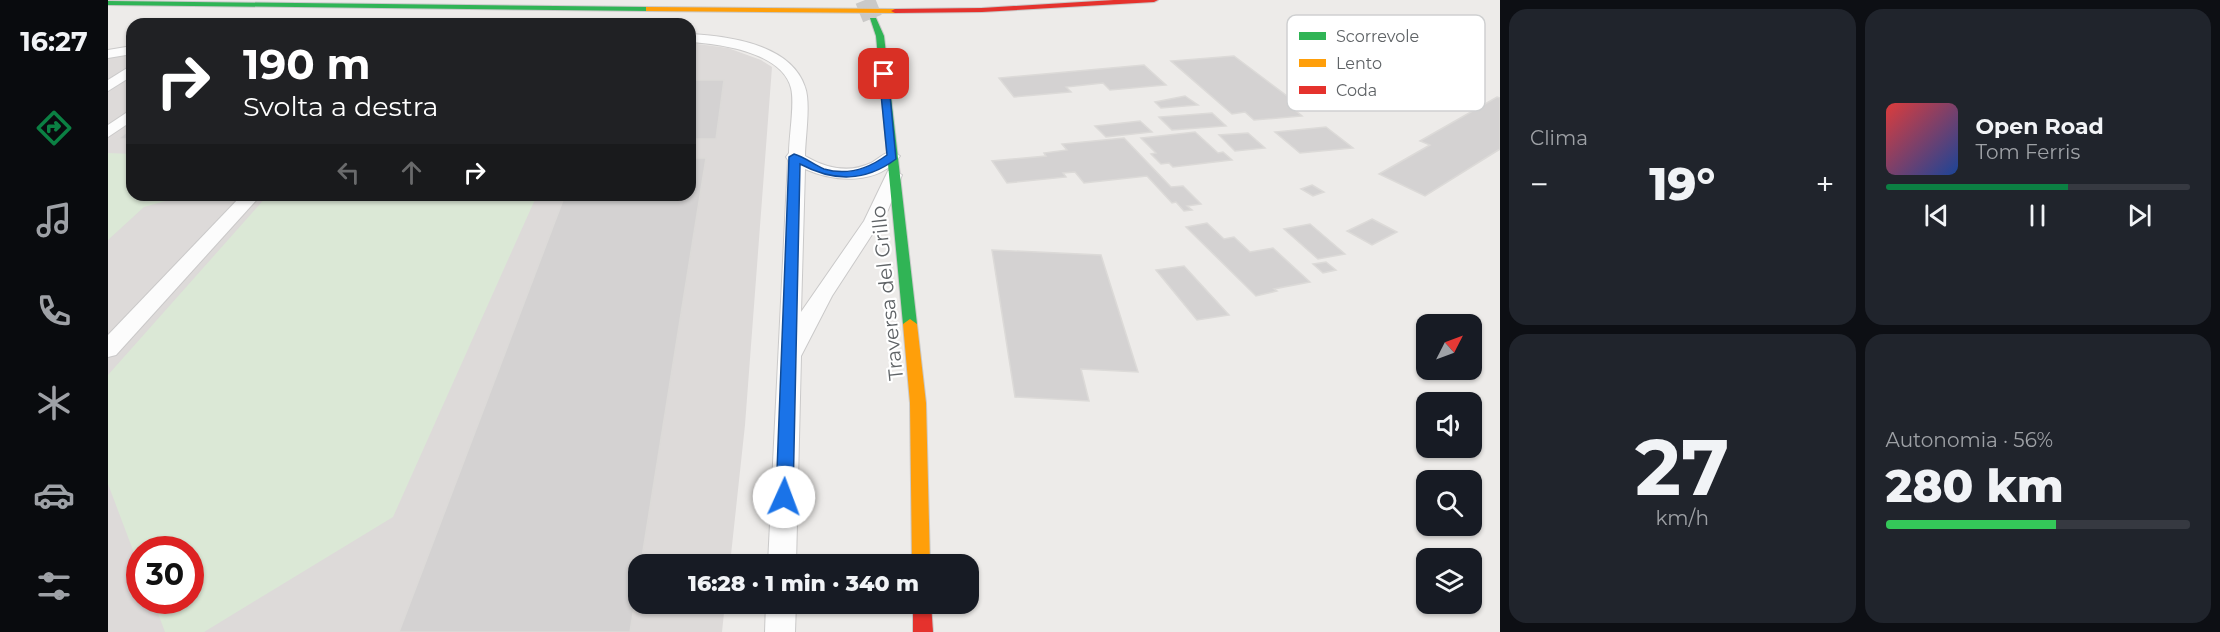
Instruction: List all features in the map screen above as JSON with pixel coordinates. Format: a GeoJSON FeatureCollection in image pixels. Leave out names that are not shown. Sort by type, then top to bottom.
{"type":"FeatureCollection","features":[{"type":"Feature","properties":{"kind":"main road"},"geometry":{"type":"LineString","coordinates":[[804,0],[992,0]]}},
{"type":"Feature","properties":{"kind":"main road"},"geometry":{"type":"LineString","coordinates":[[108,3],[850,11],[982,10],[1154,0]]}},
{"type":"Feature","properties":{"kind":"main road","name":"Traversa del Grillo"},"geometry":{"type":"LineString","coordinates":[[873,20],[880,36],[918,403],[921,554]]}},
{"type":"Feature","properties":{"kind":"main road"},"geometry":{"type":"LineString","coordinates":[[922,614],[923,632]]}},
{"type":"Feature","properties":{"kind":"street"},"geometry":{"type":"LineString","coordinates":[[696,39],[723,41],[747,47],[769,58],[793,76],[799,93],[794,157],[782,554]]}},
{"type":"Feature","properties":{"kind":"street"},"geometry":{"type":"LineString","coordinates":[[108,54],[126,51]]}},
{"type":"Feature","properties":{"kind":"street"},"geometry":{"type":"LineString","coordinates":[[108,87],[126,74]]}},
{"type":"Feature","properties":{"kind":"street"},"geometry":{"type":"LineString","coordinates":[[108,132],[126,118]]}},
{"type":"Feature","properties":{"kind":"street"},"geometry":{"type":"LineString","coordinates":[[788,363],[813,309],[886,200],[893,165],[852,175],[822,172],[794,157]]}},
{"type":"Feature","properties":{"kind":"street"},"geometry":{"type":"LineString","coordinates":[[108,349],[246,201]]}},
{"type":"Feature","properties":{"kind":"shaded area"},"geometry":{"type":"Polygon","coordinates":[[[696,44],[728,48],[761,60],[772,67],[745,425],[731,554],[628,554],[628,614],[724,614],[722,632],[108,632],[108,58],[126,55],[126,201],[696,201],[696,44]]]}},
{"type":"Feature","properties":{"kind":"green space"},"geometry":{"type":"Polygon","coordinates":[[[108,153],[126,154],[126,201],[166,201],[144,207],[108,240],[108,153]]]}},
{"type":"Feature","properties":{"kind":"green space"},"geometry":{"type":"Polygon","coordinates":[[[263,201],[534,201],[393,517],[204,632],[165,632],[158,614],[204,614],[204,536],[128,536],[108,484],[108,375],[263,201]]]}},
{"type":"Feature","properties":{"kind":"building"},"geometry":{"type":"Polygon","coordinates":[[[1234,56],[1287,96],[1287,111],[1296,111],[1302,116],[1254,120],[1245,112],[1232,114],[1171,61],[1234,56]]]}},
{"type":"Feature","properties":{"kind":"building"},"geometry":{"type":"Polygon","coordinates":[[[1144,65],[1166,85],[1110,90],[1103,83],[1066,87],[1071,92],[1014,97],[999,78],[1144,65]]]}},
{"type":"Feature","properties":{"kind":"building"},"geometry":{"type":"Polygon","coordinates":[[[696,80],[724,80],[716,139],[696,139],[696,80]]]}},
{"type":"Feature","properties":{"kind":"building"},"geometry":{"type":"Polygon","coordinates":[[[1185,96],[1198,105],[1161,108],[1155,102],[1185,96]]]}},
{"type":"Feature","properties":{"kind":"building"},"geometry":{"type":"Polygon","coordinates":[[[1497,97],[1500,98],[1500,149],[1425,196],[1379,174],[1430,145],[1420,141],[1472,111],[1485,111],[1485,104],[1497,97]]]}},
{"type":"Feature","properties":{"kind":"building"},"geometry":{"type":"Polygon","coordinates":[[[1212,113],[1226,126],[1172,130],[1159,117],[1212,113]]]}},
{"type":"Feature","properties":{"kind":"building"},"geometry":{"type":"Polygon","coordinates":[[[1140,121],[1152,132],[1106,137],[1095,126],[1140,121]]]}},
{"type":"Feature","properties":{"kind":"building"},"geometry":{"type":"Polygon","coordinates":[[[1326,127],[1353,148],[1300,153],[1275,132],[1326,127]]]}},
{"type":"Feature","properties":{"kind":"building"},"geometry":{"type":"Polygon","coordinates":[[[1195,132],[1218,153],[1223,152],[1232,160],[1173,167],[1169,163],[1161,164],[1151,154],[1156,153],[1141,138],[1195,132]]]}},
{"type":"Feature","properties":{"kind":"building"},"geometry":{"type":"Polygon","coordinates":[[[126,133],[126,139],[118,139],[126,133]]]}},
{"type":"Feature","properties":{"kind":"building"},"geometry":{"type":"Polygon","coordinates":[[[1248,133],[1265,148],[1235,151],[1219,135],[1248,133]]]}},
{"type":"Feature","properties":{"kind":"building"},"geometry":{"type":"Polygon","coordinates":[[[1124,138],[1171,187],[1183,186],[1201,204],[1187,206],[1192,210],[1184,211],[1176,202],[1172,203],[1147,176],[1084,183],[1075,172],[1063,173],[1066,177],[1007,183],[992,161],[1046,156],[1044,153],[1067,150],[1062,144],[1124,138]]]}},
{"type":"Feature","properties":{"kind":"building"},"geometry":{"type":"Polygon","coordinates":[[[696,158],[706,158],[643,554],[628,554],[628,614],[633,614],[630,632],[399,632],[563,201],[696,201],[696,158]]]}},
{"type":"Feature","properties":{"kind":"building"},"geometry":{"type":"Polygon","coordinates":[[[1312,185],[1324,192],[1313,196],[1301,189],[1312,185]]]}},
{"type":"Feature","properties":{"kind":"building"},"geometry":{"type":"Polygon","coordinates":[[[1372,219],[1397,232],[1372,245],[1347,231],[1372,219]]]}},
{"type":"Feature","properties":{"kind":"building"},"geometry":{"type":"Polygon","coordinates":[[[1207,223],[1224,239],[1234,237],[1250,252],[1273,248],[1310,282],[1274,289],[1277,291],[1256,296],[1186,227],[1207,223]]]}},
{"type":"Feature","properties":{"kind":"building"},"geometry":{"type":"Polygon","coordinates":[[[1310,224],[1345,254],[1318,259],[1284,229],[1310,224]]]}},
{"type":"Feature","properties":{"kind":"building"},"geometry":{"type":"Polygon","coordinates":[[[992,250],[1101,255],[1138,372],[1081,369],[1089,401],[1015,397],[992,250]]]}},
{"type":"Feature","properties":{"kind":"building"},"geometry":{"type":"Polygon","coordinates":[[[1326,262],[1336,270],[1323,273],[1313,264],[1326,262]]]}},
{"type":"Feature","properties":{"kind":"building"},"geometry":{"type":"Polygon","coordinates":[[[1184,266],[1229,315],[1197,320],[1156,270],[1184,266]]]}},
{"type":"Feature","properties":{"kind":"tunnel"},"geometry":{"type":"LineString","coordinates":[[865,0],[873,20]]}},
{"type":"Feature","properties":{"kind":"traffic: fast"},"geometry":{"type":"LineString","coordinates":[[108,3],[649,9]]}},
{"type":"Feature","properties":{"kind":"traffic: fast"},"geometry":{"type":"LineString","coordinates":[[873,20],[880,36],[910,324]]}},
{"type":"Feature","properties":{"kind":"traffic: slow"},"geometry":{"type":"LineString","coordinates":[[649,9],[895,11]]}},
{"type":"Feature","properties":{"kind":"traffic: slow"},"geometry":{"type":"LineString","coordinates":[[910,324],[918,403],[921,554]]}},
{"type":"Feature","properties":{"kind":"traffic: jam"},"geometry":{"type":"LineString","coordinates":[[895,11],[982,10],[1154,0]]}},
{"type":"Feature","properties":{"kind":"traffic: jam"},"geometry":{"type":"LineString","coordinates":[[922,614],[923,632]]}},
{"type":"Feature","properties":{"kind":"route"},"geometry":{"type":"LineString","coordinates":[[784,497],[794,157],[822,172],[834,175],[861,174],[876,169],[886,162],[892,156],[884,74]]}}]}
